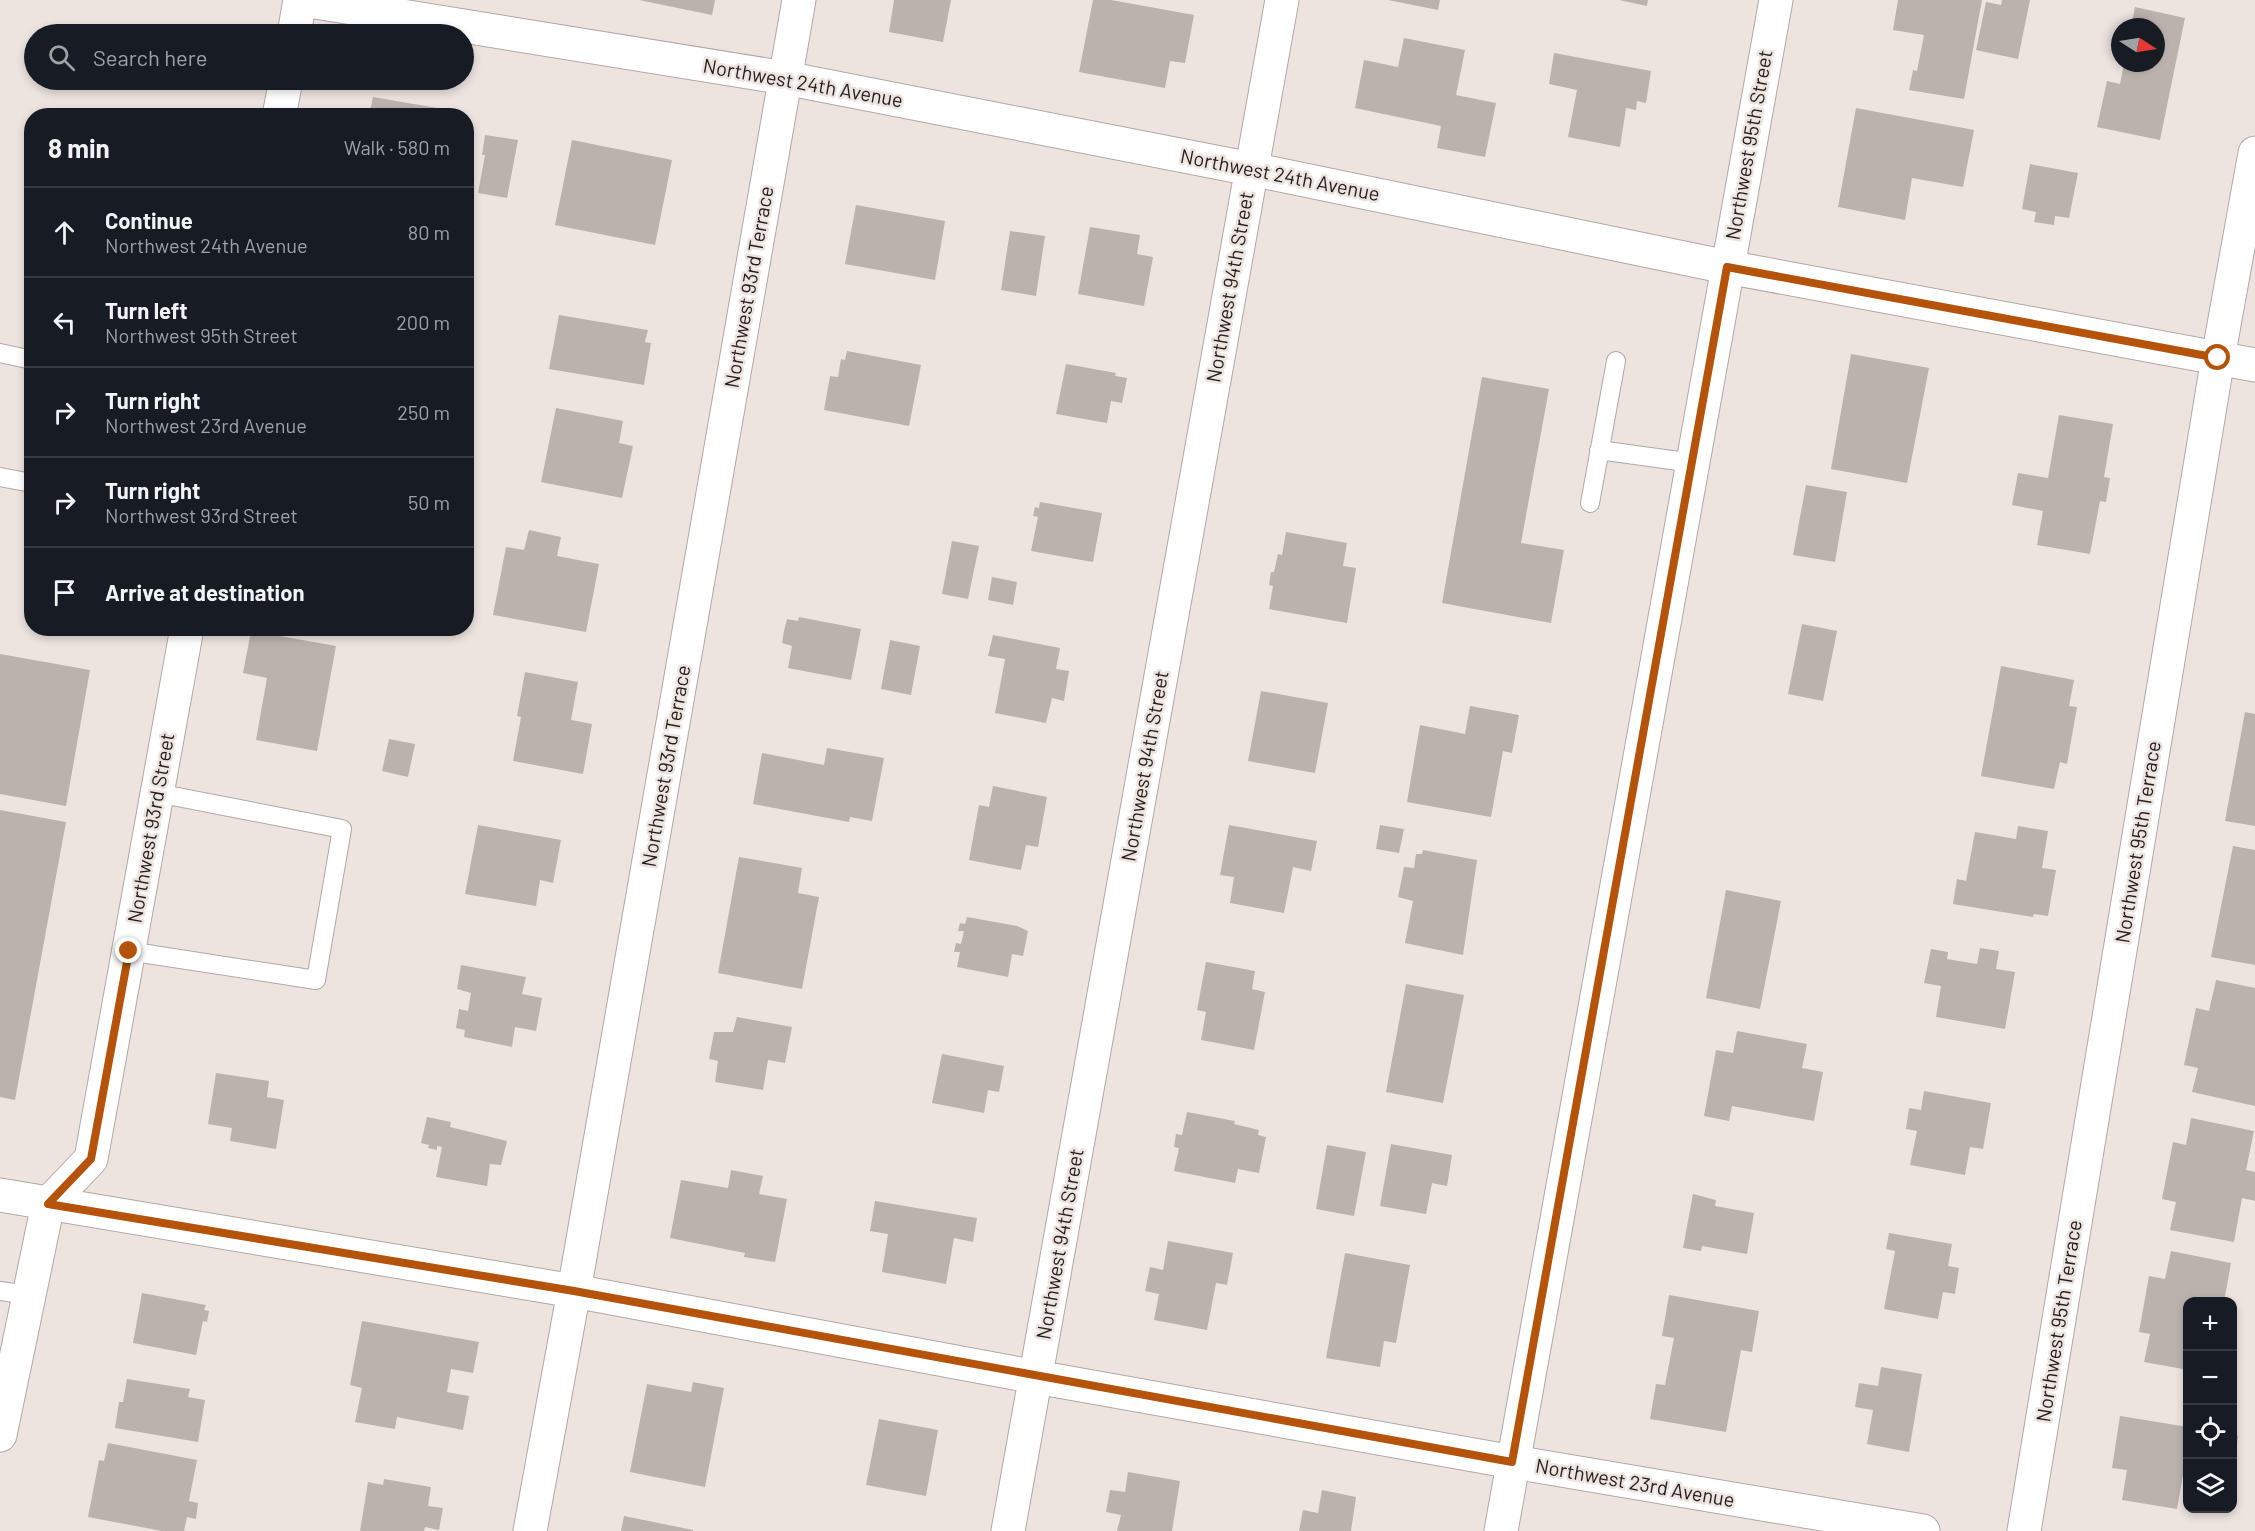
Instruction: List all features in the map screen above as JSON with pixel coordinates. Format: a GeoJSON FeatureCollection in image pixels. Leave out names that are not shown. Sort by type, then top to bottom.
{"type":"FeatureCollection","features":[{"type":"Feature","properties":{"kind":"street"},"geometry":{"type":"LineString","coordinates":[[296,24],[302,0]]}},
{"type":"Feature","properties":{"kind":"street","name":"Northwest 24th Avenue"},"geometry":{"type":"LineString","coordinates":[[302,0],[451,24]]}},
{"type":"Feature","properties":{"kind":"street","name":"Northwest 93rd Terrace"},"geometry":{"type":"LineString","coordinates":[[530,1531],[574,1291],[799,0]]}},
{"type":"Feature","properties":{"kind":"street","name":"Northwest 94th Street"},"geometry":{"type":"LineString","coordinates":[[1008,1531],[1282,0]]}},
{"type":"Feature","properties":{"kind":"street","name":"Northwest 95th Street"},"geometry":{"type":"LineString","coordinates":[[1501,1531],[1776,0]]}},
{"type":"Feature","properties":{"kind":"street","name":"Northwest 24th Avenue"},"geometry":{"type":"LineString","coordinates":[[474,28],[785,78],[1251,169],[1727,267],[2255,365]]}},
{"type":"Feature","properties":{"kind":"street"},"geometry":{"type":"LineString","coordinates":[[281,108],[284,90]]}},
{"type":"Feature","properties":{"kind":"street","name":"Northwest 95th Terrace"},"geometry":{"type":"LineString","coordinates":[[2024,1531],[2218,358],[2255,153]]}},
{"type":"Feature","properties":{"kind":"street","name":"Northwest 93rd Street"},"geometry":{"type":"LineString","coordinates":[[48,1204],[91,1159],[186,636]]}},
{"type":"Feature","properties":{"kind":"street","name":"Northwest 23rd Avenue"},"geometry":{"type":"LineString","coordinates":[[0,1196],[574,1291],[1512,1462],[1923,1531]]}},
{"type":"Feature","properties":{"kind":"street"},"geometry":{"type":"LineString","coordinates":[[0,1435],[14,1293],[48,1204]]}},
{"type":"Feature","properties":{"kind":"lane"},"geometry":{"type":"LineString","coordinates":[[0,353],[24,358]]}},
{"type":"Feature","properties":{"kind":"lane"},"geometry":{"type":"LineString","coordinates":[[1590,503],[1616,362]]}},
{"type":"Feature","properties":{"kind":"lane"},"geometry":{"type":"LineString","coordinates":[[1599,450],[1693,463]]}},
{"type":"Feature","properties":{"kind":"lane"},"geometry":{"type":"LineString","coordinates":[[0,477],[24,482]]}},
{"type":"Feature","properties":{"kind":"lane"},"geometry":{"type":"LineString","coordinates":[[129,951],[316,980],[342,829],[157,794]]}},
{"type":"Feature","properties":{"kind":"building"},"geometry":{"type":"Polygon","coordinates":[[[639,0],[715,0],[712,15],[639,0]]]}},
{"type":"Feature","properties":{"kind":"building"},"geometry":{"type":"Polygon","coordinates":[[[894,0],[951,0],[943,42],[889,32],[894,0]]]}},
{"type":"Feature","properties":{"kind":"building"},"geometry":{"type":"Polygon","coordinates":[[[1093,0],[1111,0],[1194,15],[1185,63],[1170,61],[1165,88],[1079,72],[1093,0]]]}},
{"type":"Feature","properties":{"kind":"building"},"geometry":{"type":"Polygon","coordinates":[[[1388,0],[1440,0],[1438,10],[1388,0]]]}},
{"type":"Feature","properties":{"kind":"building"},"geometry":{"type":"Polygon","coordinates":[[[1619,0],[1648,0],[1647,6],[1619,0]]]}},
{"type":"Feature","properties":{"kind":"building"},"geometry":{"type":"Polygon","coordinates":[[[1898,0],[1982,0],[1964,99],[1909,90],[1913,70],[1917,71],[1924,35],[1893,30],[1898,0]]]}},
{"type":"Feature","properties":{"kind":"building"},"geometry":{"type":"Polygon","coordinates":[[[2002,0],[2030,0],[2018,59],[1976,50],[1986,2],[2001,5],[2002,0]]]}},
{"type":"Feature","properties":{"kind":"building"},"geometry":{"type":"Polygon","coordinates":[[[2135,7],[2185,18],[2160,140],[2097,127],[2107,81],[2120,84],[2122,72],[2165,72],[2165,18],[2133,18],[2135,7]]]}},
{"type":"Feature","properties":{"kind":"building"},"geometry":{"type":"Polygon","coordinates":[[[1404,38],[1465,50],[1456,95],[1496,103],[1485,157],[1437,148],[1441,126],[1355,108],[1364,60],[1398,67],[1404,38]]]}},
{"type":"Feature","properties":{"kind":"building"},"geometry":{"type":"Polygon","coordinates":[[[1554,53],[1651,71],[1646,103],[1637,101],[1636,110],[1626,108],[1620,147],[1568,137],[1577,90],[1549,84],[1554,53]]]}},
{"type":"Feature","properties":{"kind":"building"},"geometry":{"type":"Polygon","coordinates":[[[373,97],[437,108],[371,108],[373,97]]]}},
{"type":"Feature","properties":{"kind":"building"},"geometry":{"type":"Polygon","coordinates":[[[1856,108],[1974,130],[1963,187],[1912,178],[1905,220],[1838,207],[1856,108]]]}},
{"type":"Feature","properties":{"kind":"building"},"geometry":{"type":"Polygon","coordinates":[[[485,135],[518,140],[507,198],[478,193],[485,155],[482,155],[485,135]]]}},
{"type":"Feature","properties":{"kind":"building"},"geometry":{"type":"Polygon","coordinates":[[[572,140],[672,160],[655,245],[555,225],[572,140]]]}},
{"type":"Feature","properties":{"kind":"building"},"geometry":{"type":"Polygon","coordinates":[[[2030,164],[2078,173],[2069,218],[2055,216],[2054,225],[2034,222],[2036,212],[2022,209],[2030,164]]]}},
{"type":"Feature","properties":{"kind":"building"},"geometry":{"type":"Polygon","coordinates":[[[856,205],[945,221],[935,280],[845,264],[856,205]]]}},
{"type":"Feature","properties":{"kind":"building"},"geometry":{"type":"Polygon","coordinates":[[[1090,227],[1140,235],[1137,254],[1153,257],[1144,306],[1078,294],[1090,227]]]}},
{"type":"Feature","properties":{"kind":"building"},"geometry":{"type":"Polygon","coordinates":[[[1010,231],[1045,236],[1036,296],[1001,290],[1010,231]]]}},
{"type":"Feature","properties":{"kind":"building"},"geometry":{"type":"Polygon","coordinates":[[[559,315],[648,330],[645,342],[651,343],[644,385],[549,369],[559,315]]]}},
{"type":"Feature","properties":{"kind":"building"},"geometry":{"type":"Polygon","coordinates":[[[847,351],[921,365],[909,426],[824,410],[830,376],[838,377],[841,359],[845,360],[847,351]]]}},
{"type":"Feature","properties":{"kind":"building"},"geometry":{"type":"Polygon","coordinates":[[[1851,354],[1929,368],[1907,483],[1831,469],[1851,354]]]}},
{"type":"Feature","properties":{"kind":"building"},"geometry":{"type":"Polygon","coordinates":[[[1066,364],[1116,373],[1115,376],[1127,378],[1122,403],[1111,401],[1107,423],[1056,414],[1066,364]]]}},
{"type":"Feature","properties":{"kind":"building"},"geometry":{"type":"Polygon","coordinates":[[[1482,377],[1549,389],[1521,543],[1564,550],[1551,623],[1442,603],[1482,377]]]}},
{"type":"Feature","properties":{"kind":"building"},"geometry":{"type":"Polygon","coordinates":[[[556,408],[623,421],[619,443],[633,446],[622,498],[541,482],[556,408]]]}},
{"type":"Feature","properties":{"kind":"building"},"geometry":{"type":"Polygon","coordinates":[[[2059,415],[2113,424],[2104,477],[2110,478],[2106,502],[2100,501],[2090,554],[2037,545],[2043,511],[2012,505],[2018,473],[2048,478],[2059,415]]]}},
{"type":"Feature","properties":{"kind":"building"},"geometry":{"type":"Polygon","coordinates":[[[1806,485],[1847,492],[1835,562],[1793,555],[1806,485]]]}},
{"type":"Feature","properties":{"kind":"building"},"geometry":{"type":"Polygon","coordinates":[[[1040,502],[1102,513],[1093,562],[1031,551],[1038,517],[1033,516],[1035,507],[1039,508],[1040,502]]]}},
{"type":"Feature","properties":{"kind":"building"},"geometry":{"type":"Polygon","coordinates":[[[529,530],[561,537],[557,556],[599,564],[586,632],[493,615],[506,547],[524,550],[529,530]]]}},
{"type":"Feature","properties":{"kind":"building"},"geometry":{"type":"Polygon","coordinates":[[[1286,532],[1347,543],[1343,566],[1356,568],[1347,623],[1269,609],[1273,586],[1269,585],[1271,572],[1274,572],[1278,554],[1282,555],[1286,532]]]}},
{"type":"Feature","properties":{"kind":"building"},"geometry":{"type":"Polygon","coordinates":[[[952,541],[979,546],[968,599],[942,594],[952,541]]]}},
{"type":"Feature","properties":{"kind":"building"},"geometry":{"type":"Polygon","coordinates":[[[992,577],[1017,582],[1013,605],[988,600],[992,577]]]}},
{"type":"Feature","properties":{"kind":"building"},"geometry":{"type":"Polygon","coordinates":[[[799,617],[861,629],[851,680],[788,668],[792,646],[782,643],[784,631],[787,619],[798,621],[799,617]]]}},
{"type":"Feature","properties":{"kind":"building"},"geometry":{"type":"Polygon","coordinates":[[[1802,624],[1837,631],[1823,701],[1788,694],[1802,624]]]}},
{"type":"Feature","properties":{"kind":"building"},"geometry":{"type":"Polygon","coordinates":[[[993,635],[1060,648],[1056,669],[1069,671],[1064,701],[1052,698],[1046,723],[995,713],[1005,659],[988,656],[993,635]]]}},
{"type":"Feature","properties":{"kind":"building"},"geometry":{"type":"Polygon","coordinates":[[[250,636],[279,636],[336,646],[317,751],[256,740],[267,678],[243,673],[250,636]]]}},
{"type":"Feature","properties":{"kind":"building"},"geometry":{"type":"Polygon","coordinates":[[[890,640],[920,646],[911,695],[881,689],[890,640]]]}},
{"type":"Feature","properties":{"kind":"building"},"geometry":{"type":"Polygon","coordinates":[[[0,654],[90,670],[66,806],[0,794],[0,654]]]}},
{"type":"Feature","properties":{"kind":"building"},"geometry":{"type":"Polygon","coordinates":[[[2001,666],[2074,680],[2069,706],[2077,707],[2067,764],[2060,762],[2054,789],[1981,776],[2001,666]]]}},
{"type":"Feature","properties":{"kind":"building"},"geometry":{"type":"Polygon","coordinates":[[[525,672],[578,682],[571,720],[592,724],[583,774],[513,761],[521,717],[517,716],[525,672]]]}},
{"type":"Feature","properties":{"kind":"building"},"geometry":{"type":"Polygon","coordinates":[[[1261,691],[1328,703],[1315,773],[1248,761],[1261,691]]]}},
{"type":"Feature","properties":{"kind":"building"},"geometry":{"type":"Polygon","coordinates":[[[1470,706],[1519,715],[1512,753],[1503,751],[1491,817],[1407,802],[1420,725],[1465,734],[1470,706]]]}},
{"type":"Feature","properties":{"kind":"building"},"geometry":{"type":"Polygon","coordinates":[[[2245,712],[2255,714],[2255,826],[2225,821],[2245,712]]]}},
{"type":"Feature","properties":{"kind":"building"},"geometry":{"type":"Polygon","coordinates":[[[389,739],[415,744],[408,777],[382,771],[389,739]]]}},
{"type":"Feature","properties":{"kind":"building"},"geometry":{"type":"Polygon","coordinates":[[[827,748],[884,758],[872,821],[850,817],[849,822],[753,804],[762,753],[824,765],[827,748]]]}},
{"type":"Feature","properties":{"kind":"building"},"geometry":{"type":"Polygon","coordinates":[[[993,786],[1047,797],[1038,847],[1026,845],[1021,870],[969,860],[979,805],[989,807],[993,786]]]}},
{"type":"Feature","properties":{"kind":"building"},"geometry":{"type":"Polygon","coordinates":[[[0,810],[66,822],[15,1100],[0,1097],[0,810]]]}},
{"type":"Feature","properties":{"kind":"building"},"geometry":{"type":"Polygon","coordinates":[[[478,825],[561,840],[553,883],[540,880],[536,906],[465,894],[478,825]]]}},
{"type":"Feature","properties":{"kind":"building"},"geometry":{"type":"Polygon","coordinates":[[[1229,825],[1317,841],[1311,871],[1293,867],[1284,913],[1230,903],[1234,877],[1220,875],[1229,825]]]}},
{"type":"Feature","properties":{"kind":"building"},"geometry":{"type":"Polygon","coordinates":[[[1380,825],[1404,829],[1399,853],[1376,849],[1380,825]]]}},
{"type":"Feature","properties":{"kind":"building"},"geometry":{"type":"Polygon","coordinates":[[[2018,826],[2048,831],[2042,868],[2056,870],[2048,916],[2034,914],[2033,917],[1953,904],[1957,879],[1966,881],[1975,832],[2016,839],[2018,826]]]}},
{"type":"Feature","properties":{"kind":"building"},"geometry":{"type":"Polygon","coordinates":[[[2233,846],[2255,850],[2255,965],[2211,957],[2233,846]]]}},
{"type":"Feature","properties":{"kind":"building"},"geometry":{"type":"Polygon","coordinates":[[[1423,850],[1477,860],[1463,955],[1405,943],[1413,901],[1398,897],[1404,867],[1414,868],[1416,854],[1422,854],[1423,850]]]}},
{"type":"Feature","properties":{"kind":"building"},"geometry":{"type":"Polygon","coordinates":[[[739,857],[802,868],[798,893],[819,897],[802,989],[718,973],[739,857]]]}},
{"type":"Feature","properties":{"kind":"building"},"geometry":{"type":"Polygon","coordinates":[[[1726,890],[1781,901],[1760,1009],[1706,998],[1726,890]]]}},
{"type":"Feature","properties":{"kind":"building"},"geometry":{"type":"Polygon","coordinates":[[[967,917],[1017,926],[1028,931],[1023,956],[1012,954],[1008,977],[957,967],[960,952],[954,952],[956,943],[961,944],[964,931],[958,931],[960,923],[965,924],[967,917]]]}},
{"type":"Feature","properties":{"kind":"building"},"geometry":{"type":"Polygon","coordinates":[[[1980,948],[1999,951],[1996,969],[2015,972],[2005,1029],[1936,1017],[1941,986],[1924,983],[1931,949],[1948,952],[1947,959],[1977,964],[1980,948]]]}},
{"type":"Feature","properties":{"kind":"building"},"geometry":{"type":"Polygon","coordinates":[[[1206,962],[1255,971],[1252,989],[1265,992],[1254,1050],[1201,1040],[1206,1012],[1197,1010],[1206,962]]]}},
{"type":"Feature","properties":{"kind":"building"},"geometry":{"type":"Polygon","coordinates":[[[461,965],[526,977],[522,994],[542,998],[536,1031],[515,1027],[512,1047],[464,1037],[465,1030],[456,1028],[459,1009],[468,1011],[471,993],[457,989],[461,965]]]}},
{"type":"Feature","properties":{"kind":"building"},"geometry":{"type":"Polygon","coordinates":[[[2216,980],[2255,988],[2255,1106],[2192,1092],[2198,1068],[2184,1065],[2196,1008],[2209,1011],[2216,980]]]}},
{"type":"Feature","properties":{"kind":"building"},"geometry":{"type":"Polygon","coordinates":[[[1406,984],[1464,995],[1443,1103],[1386,1092],[1406,984]]]}},
{"type":"Feature","properties":{"kind":"building"},"geometry":{"type":"Polygon","coordinates":[[[737,1017],[792,1027],[785,1063],[768,1060],[763,1090],[715,1082],[718,1061],[709,1059],[714,1032],[733,1032],[737,1017]]]}},
{"type":"Feature","properties":{"kind":"building"},"geometry":{"type":"Polygon","coordinates":[[[1737,1031],[1807,1044],[1802,1068],[1823,1072],[1814,1121],[1732,1106],[1729,1121],[1704,1116],[1716,1050],[1733,1053],[1737,1031]]]}},
{"type":"Feature","properties":{"kind":"building"},"geometry":{"type":"Polygon","coordinates":[[[942,1054],[1004,1066],[999,1092],[988,1090],[984,1113],[932,1103],[942,1054]]]}},
{"type":"Feature","properties":{"kind":"building"},"geometry":{"type":"Polygon","coordinates":[[[216,1073],[269,1081],[267,1097],[284,1100],[276,1149],[230,1141],[232,1128],[208,1124],[216,1073]]]}},
{"type":"Feature","properties":{"kind":"building"},"geometry":{"type":"Polygon","coordinates":[[[1924,1091],[1991,1103],[1983,1149],[1970,1147],[1965,1175],[1910,1165],[1917,1131],[1906,1129],[1909,1108],[1921,1110],[1924,1091]]]}},
{"type":"Feature","properties":{"kind":"building"},"geometry":{"type":"Polygon","coordinates":[[[1187,1112],[1235,1121],[1234,1124],[1259,1130],[1258,1135],[1266,1137],[1259,1173],[1238,1169],[1235,1183],[1174,1171],[1179,1148],[1174,1147],[1176,1134],[1182,1135],[1187,1112]]]}},
{"type":"Feature","properties":{"kind":"building"},"geometry":{"type":"Polygon","coordinates":[[[427,1117],[451,1122],[450,1127],[507,1141],[501,1165],[490,1164],[487,1186],[436,1177],[442,1147],[437,1146],[437,1150],[421,1143],[427,1117]]]}},
{"type":"Feature","properties":{"kind":"building"},"geometry":{"type":"Polygon","coordinates":[[[2191,1118],[2254,1131],[2246,1170],[2255,1172],[2255,1201],[2242,1198],[2234,1242],[2170,1230],[2176,1202],[2162,1199],[2173,1142],[2186,1145],[2191,1118]]]}},
{"type":"Feature","properties":{"kind":"building"},"geometry":{"type":"Polygon","coordinates":[[[1391,1144],[1452,1155],[1447,1186],[1432,1183],[1426,1214],[1380,1206],[1391,1144]]]}},
{"type":"Feature","properties":{"kind":"building"},"geometry":{"type":"Polygon","coordinates":[[[1327,1145],[1366,1152],[1354,1216],[1316,1209],[1327,1145]]]}},
{"type":"Feature","properties":{"kind":"building"},"geometry":{"type":"Polygon","coordinates":[[[731,1170],[763,1176],[759,1194],[787,1199],[775,1262],[744,1257],[745,1253],[670,1238],[681,1180],[728,1188],[731,1170]]]}},
{"type":"Feature","properties":{"kind":"building"},"geometry":{"type":"Polygon","coordinates":[[[1693,1194],[1716,1200],[1715,1206],[1754,1213],[1747,1254],[1702,1246],[1701,1251],[1683,1248],[1693,1194]]]}},
{"type":"Feature","properties":{"kind":"building"},"geometry":{"type":"Polygon","coordinates":[[[875,1201],[977,1218],[973,1242],[954,1238],[946,1284],[882,1272],[888,1234],[870,1231],[875,1201]]]}},
{"type":"Feature","properties":{"kind":"building"},"geometry":{"type":"Polygon","coordinates":[[[1889,1233],[1952,1244],[1948,1266],[1959,1268],[1955,1294],[1943,1292],[1938,1319],[1884,1309],[1895,1251],[1886,1249],[1889,1233]]]}},
{"type":"Feature","properties":{"kind":"building"},"geometry":{"type":"Polygon","coordinates":[[[1168,1241],[1233,1253],[1227,1285],[1216,1283],[1207,1330],[1154,1320],[1159,1294],[1145,1291],[1150,1267],[1163,1270],[1168,1241]]]}},
{"type":"Feature","properties":{"kind":"building"},"geometry":{"type":"Polygon","coordinates":[[[2171,1251],[2231,1263],[2225,1297],[2183,1297],[2183,1369],[2144,1362],[2150,1334],[2139,1332],[2149,1276],[2165,1279],[2171,1251]]]}},
{"type":"Feature","properties":{"kind":"building"},"geometry":{"type":"Polygon","coordinates":[[[1345,1253],[1410,1265],[1396,1343],[1384,1341],[1380,1367],[1326,1358],[1345,1253]]]}},
{"type":"Feature","properties":{"kind":"building"},"geometry":{"type":"Polygon","coordinates":[[[142,1293],[206,1305],[204,1310],[209,1311],[207,1322],[203,1321],[196,1355],[133,1343],[142,1293]]]}},
{"type":"Feature","properties":{"kind":"building"},"geometry":{"type":"Polygon","coordinates":[[[1669,1295],[1759,1311],[1752,1352],[1741,1350],[1726,1432],[1650,1419],[1656,1384],[1665,1385],[1674,1338],[1662,1336],[1669,1295]]]}},
{"type":"Feature","properties":{"kind":"building"},"geometry":{"type":"Polygon","coordinates":[[[362,1321],[479,1342],[473,1373],[451,1369],[447,1392],[469,1396],[463,1430],[397,1417],[395,1429],[355,1422],[362,1388],[350,1385],[362,1321]]]}},
{"type":"Feature","properties":{"kind":"building"},"geometry":{"type":"Polygon","coordinates":[[[1881,1367],[1922,1374],[1909,1452],[1867,1444],[1873,1410],[1855,1407],[1859,1383],[1878,1386],[1881,1367]]]}},
{"type":"Feature","properties":{"kind":"building"},"geometry":{"type":"Polygon","coordinates":[[[127,1379],[190,1389],[188,1397],[205,1400],[198,1442],[115,1428],[119,1402],[123,1402],[127,1379]]]}},
{"type":"Feature","properties":{"kind":"building"},"geometry":{"type":"Polygon","coordinates":[[[693,1382],[724,1388],[705,1487],[630,1472],[647,1384],[691,1392],[693,1382]]]}},
{"type":"Feature","properties":{"kind":"building"},"geometry":{"type":"Polygon","coordinates":[[[2120,1416],[2183,1426],[2183,1475],[2177,1509],[2122,1500],[2127,1470],[2112,1468],[2120,1416]]]}},
{"type":"Feature","properties":{"kind":"building"},"geometry":{"type":"Polygon","coordinates":[[[879,1419],[938,1430],[926,1496],[866,1485],[879,1419]]]}},
{"type":"Feature","properties":{"kind":"building"},"geometry":{"type":"Polygon","coordinates":[[[108,1443],[197,1460],[189,1501],[198,1503],[196,1519],[187,1517],[184,1531],[162,1531],[88,1517],[99,1460],[104,1461],[108,1443]]]}},
{"type":"Feature","properties":{"kind":"building"},"geometry":{"type":"Polygon","coordinates":[[[1128,1472],[1180,1481],[1172,1531],[1117,1531],[1121,1515],[1106,1512],[1110,1490],[1125,1492],[1128,1472]]]}},
{"type":"Feature","properties":{"kind":"building"},"geometry":{"type":"Polygon","coordinates":[[[384,1479],[431,1487],[428,1506],[443,1508],[439,1530],[425,1527],[424,1531],[360,1531],[368,1482],[383,1485],[384,1479]]]}},
{"type":"Feature","properties":{"kind":"building"},"geometry":{"type":"Polygon","coordinates":[[[1322,1490],[1356,1497],[1351,1531],[1299,1531],[1303,1510],[1318,1513],[1322,1490]]]}},
{"type":"Feature","properties":{"kind":"building"},"geometry":{"type":"Polygon","coordinates":[[[624,1516],[693,1530],[693,1531],[621,1531],[624,1516]]]}},
{"type":"Feature","properties":{"kind":"route"},"geometry":{"type":"LineString","coordinates":[[129,951],[91,1159],[48,1204],[574,1291],[1512,1462],[1727,267],[2218,358]]}}]}
